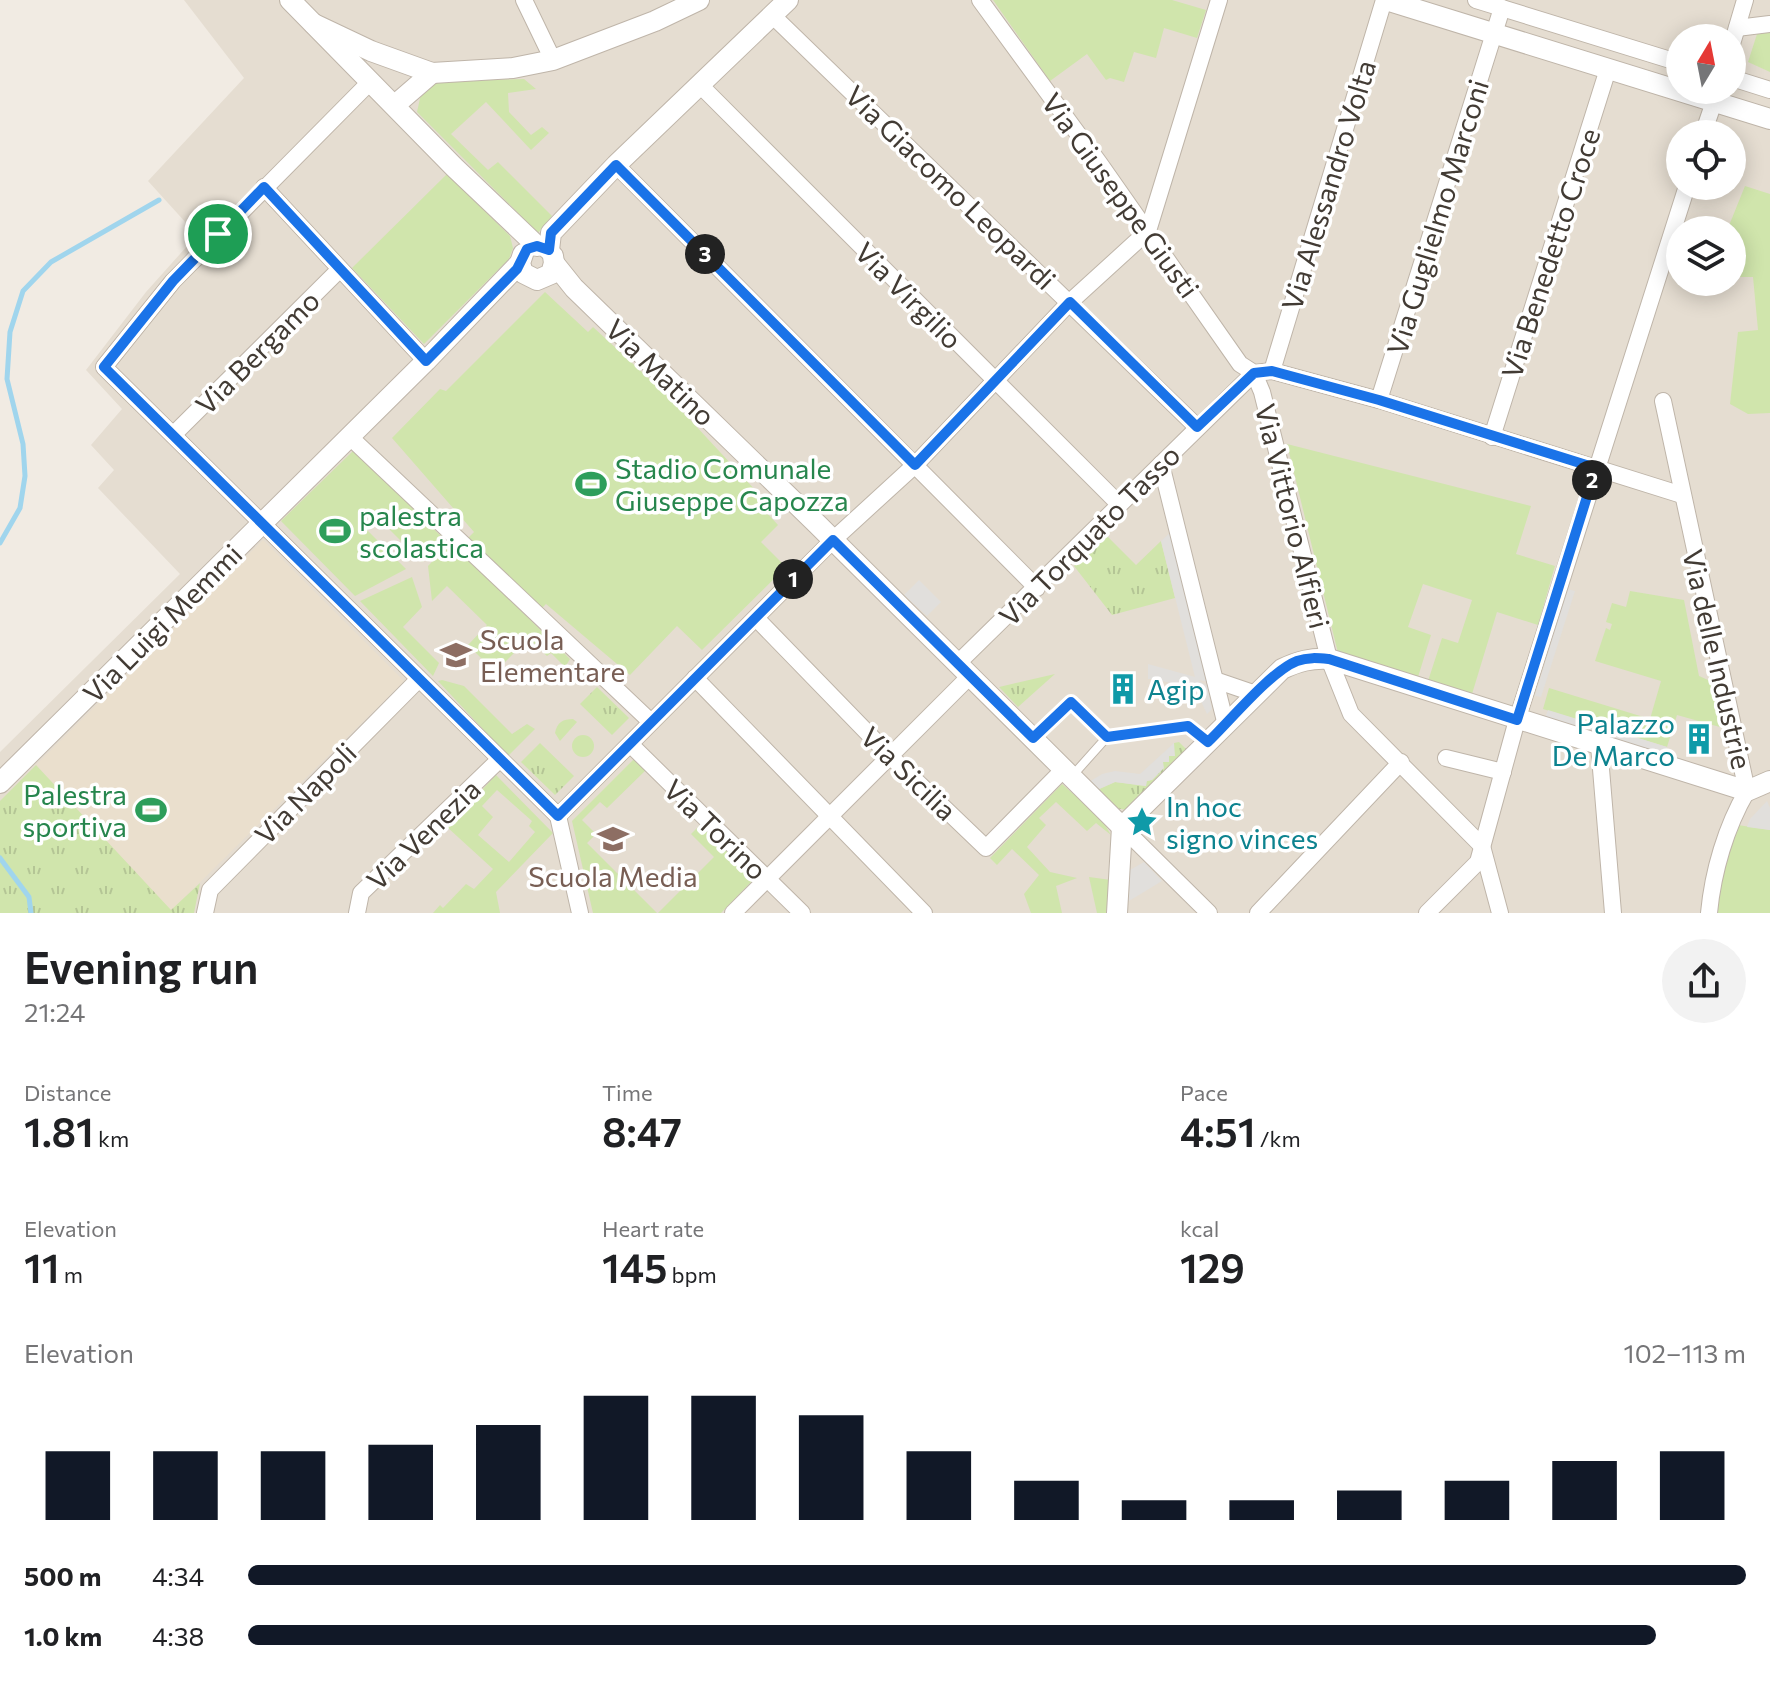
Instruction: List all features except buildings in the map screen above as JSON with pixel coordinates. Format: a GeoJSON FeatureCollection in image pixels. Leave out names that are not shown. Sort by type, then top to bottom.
{"type":"FeatureCollection","features":[{"type":"Feature","properties":{"kind":"street"},"geometry":{"type":"LineString","coordinates":[[290,0],[513,225],[537,262]]}},
{"type":"Feature","properties":{"kind":"street"},"geometry":{"type":"LineString","coordinates":[[524,0],[553,60]]}},
{"type":"Feature","properties":{"kind":"street"},"geometry":{"type":"LineString","coordinates":[[314,24],[371,51],[432,73],[513,68],[553,60],[655,21],[699,0]]}},
{"type":"Feature","properties":{"kind":"street","name":"Via Luigi Memmi"},"geometry":{"type":"LineString","coordinates":[[0,783],[493,292],[537,262],[551,233],[616,165],[788,0]]}},
{"type":"Feature","properties":{"kind":"street","name":"Via Giuseppe Giusti"},"geometry":{"type":"LineString","coordinates":[[980,0],[1148,231],[1240,364],[1254,373]]}},
{"type":"Feature","properties":{"kind":"street"},"geometry":{"type":"LineString","coordinates":[[558,816],[833,540],[915,465],[1070,302],[1148,231],[1219,0]]}},
{"type":"Feature","properties":{"kind":"street"},"geometry":{"type":"LineString","coordinates":[[1385,0],[1608,69],[1666,84]]}},
{"type":"Feature","properties":{"kind":"street","name":"Via Alessandro Volta"},"geometry":{"type":"LineString","coordinates":[[1272,371],[1385,0]]}},
{"type":"Feature","properties":{"kind":"street"},"geometry":{"type":"LineString","coordinates":[[1476,0],[1666,59]]}},
{"type":"Feature","properties":{"kind":"street"},"geometry":{"type":"LineString","coordinates":[[1738,24],[1745,0]]}},
{"type":"Feature","properties":{"kind":"street","name":"Via Guglielmo Marconi"},"geometry":{"type":"LineString","coordinates":[[1379,400],[1502,8]]}},
{"type":"Feature","properties":{"kind":"street","name":"Via Giacomo Leopardi"},"geometry":{"type":"LineString","coordinates":[[773,16],[1197,427]]}},
{"type":"Feature","properties":{"kind":"street"},"geometry":{"type":"LineString","coordinates":[[1746,32],[1770,24]]}},
{"type":"Feature","properties":{"kind":"street","name":"Via Benedetto Croce"},"geometry":{"type":"LineString","coordinates":[[1492,437],[1608,69]]}},
{"type":"Feature","properties":{"kind":"street"},"geometry":{"type":"LineString","coordinates":[[395,105],[432,73]]}},
{"type":"Feature","properties":{"kind":"street"},"geometry":{"type":"LineString","coordinates":[[371,81],[173,281],[104,367],[558,816],[580,913]]}},
{"type":"Feature","properties":{"kind":"street"},"geometry":{"type":"LineString","coordinates":[[1746,82],[1770,90]]}},
{"type":"Feature","properties":{"kind":"street","name":"Via Virgilio"},"geometry":{"type":"LineString","coordinates":[[700,85],[1119,504]]}},
{"type":"Feature","properties":{"kind":"street"},"geometry":{"type":"LineString","coordinates":[[1735,104],[1770,119]]}},
{"type":"Feature","properties":{"kind":"street"},"geometry":{"type":"LineString","coordinates":[[616,165],[1037,588]]}},
{"type":"Feature","properties":{"kind":"street"},"geometry":{"type":"LineString","coordinates":[[264,187],[426,361]]}},
{"type":"Feature","properties":{"kind":"street"},"geometry":{"type":"LineString","coordinates":[[1427,913],[1478,862],[1517,720],[1682,200]]}},
{"type":"Feature","properties":{"kind":"street","name":"Via Matino"},"geometry":{"type":"LineString","coordinates":[[537,262],[554,280],[574,288],[1122,827]]}},
{"type":"Feature","properties":{"kind":"street","name":"Via Bergamo"},"geometry":{"type":"LineString","coordinates":[[173,435],[340,269]]}},
{"type":"Feature","properties":{"kind":"street"},"geometry":{"type":"LineString","coordinates":[[1254,373],[1272,371],[1379,400],[1682,495]]}},
{"type":"Feature","properties":{"kind":"street","name":"Via Torquato Tasso"},"geometry":{"type":"LineString","coordinates":[[732,913],[890,756],[1037,588],[1254,373]]}},
{"type":"Feature","properties":{"kind":"street","name":"Via Vittorio Alfieri"},"geometry":{"type":"LineString","coordinates":[[1254,373],[1262,392],[1329,659],[1351,714],[1482,846]]}},
{"type":"Feature","properties":{"kind":"street","name":"Via delle Industrie"},"geometry":{"type":"LineString","coordinates":[[1663,401],[1747,791],[1724,845],[1712,887],[1709,913]]}},
{"type":"Feature","properties":{"kind":"street"},"geometry":{"type":"LineString","coordinates":[[350,437],[651,722]]}},
{"type":"Feature","properties":{"kind":"street"},"geometry":{"type":"LineString","coordinates":[[1161,464],[1226,725]]}},
{"type":"Feature","properties":{"kind":"street","name":"Via Sicilia"},"geometry":{"type":"LineString","coordinates":[[756,618],[890,756],[986,848],[1068,773]]}},
{"type":"Feature","properties":{"kind":"street"},"geometry":{"type":"LineString","coordinates":[[1117,913],[1122,827],[1282,669],[1299,661],[1329,659],[1747,791],[1770,781]]}},
{"type":"Feature","properties":{"kind":"street"},"geometry":{"type":"LineString","coordinates":[[695,678],[924,913]]}},
{"type":"Feature","properties":{"kind":"street","name":"Via Napoli"},"geometry":{"type":"LineString","coordinates":[[205,913],[210,890],[418,680]]}},
{"type":"Feature","properties":{"kind":"street"},"geometry":{"type":"LineString","coordinates":[[1215,680],[1256,694]]}},
{"type":"Feature","properties":{"kind":"street","name":"Via Torino"},"geometry":{"type":"LineString","coordinates":[[631,745],[802,913]]}},
{"type":"Feature","properties":{"kind":"street"},"geometry":{"type":"LineString","coordinates":[[1599,745],[1613,913]]}},
{"type":"Feature","properties":{"kind":"street"},"geometry":{"type":"LineString","coordinates":[[1446,758],[1503,772]]}},
{"type":"Feature","properties":{"kind":"street","name":"Via Venezia"},"geometry":{"type":"LineString","coordinates":[[357,913],[361,893],[499,760]]}},
{"type":"Feature","properties":{"kind":"street"},"geometry":{"type":"LineString","coordinates":[[1258,913],[1401,762]]}},
{"type":"Feature","properties":{"kind":"street"},"geometry":{"type":"LineString","coordinates":[[1122,827],[1209,913]]}},
{"type":"Feature","properties":{"kind":"street"},"geometry":{"type":"LineString","coordinates":[[1482,846],[1500,913]]}},
{"type":"Feature","properties":{"kind":"lane"},"geometry":{"type":"LineString","coordinates":[[1033,738],[1071,702],[1107,737]]}},
{"type":"Feature","properties":{"kind":"lane"},"geometry":{"type":"LineString","coordinates":[[1068,773],[1107,737],[1188,726],[1208,742]]}},
{"type":"Feature","properties":{"kind":"shaded area"},"geometry":{"type":"Polygon","coordinates":[[[184,0],[1770,0],[1770,913],[0,913],[0,752],[180,574],[98,488],[114,470],[91,445],[122,409],[86,370],[146,292],[197,235],[148,181],[244,78],[184,0]]]}},
{"type":"Feature","properties":{"kind":"shaded area"},"geometry":{"type":"Polygon","coordinates":[[[1172,531],[1211,682],[1198,680],[1207,686],[1212,709],[1207,714],[1198,695],[1191,689],[1148,679],[1148,664],[1195,677],[1161,541],[1172,531]]]}},
{"type":"Feature","properties":{"kind":"shaded area"},"geometry":{"type":"Polygon","coordinates":[[[263,540],[404,681],[171,911],[36,765],[263,540]]]}},
{"type":"Feature","properties":{"kind":"shaded area"},"geometry":{"type":"Polygon","coordinates":[[[919,580],[941,602],[927,616],[904,595],[919,580]]]}},
{"type":"Feature","properties":{"kind":"shaded area"},"geometry":{"type":"Polygon","coordinates":[[[1567,589],[1575,591],[1541,697],[1535,696],[1567,589]]]}},
{"type":"Feature","properties":{"kind":"shaded area"},"geometry":{"type":"Polygon","coordinates":[[[1548,710],[1667,747],[1665,755],[1545,718],[1548,710]]]}},
{"type":"Feature","properties":{"kind":"shaded area"},"geometry":{"type":"Polygon","coordinates":[[[1174,743],[1175,756],[1169,756],[1169,762],[1163,762],[1164,768],[1147,781],[1146,786],[1115,782],[1097,790],[1089,782],[1115,771],[1140,774],[1174,743]]]}},
{"type":"Feature","properties":{"kind":"shaded area"},"geometry":{"type":"Polygon","coordinates":[[[1767,801],[1770,830],[1747,827],[1750,819],[1767,801]]]}},
{"type":"Feature","properties":{"kind":"shaded area"},"geometry":{"type":"Polygon","coordinates":[[[1144,862],[1162,881],[1129,901],[1130,870],[1144,862]]]}},
{"type":"Feature","properties":{"kind":"green space"},"geometry":{"type":"Polygon","coordinates":[[[993,0],[1172,0],[1206,10],[1197,38],[1164,28],[1156,58],[1134,52],[1124,82],[1110,78],[1106,80],[1087,54],[1050,81],[993,0]]]}},
{"type":"Feature","properties":{"kind":"green space"},"geometry":{"type":"Polygon","coordinates":[[[1761,29],[1770,29],[1770,72],[1748,62],[1761,29]]]}},
{"type":"Feature","properties":{"kind":"green space"},"geometry":{"type":"Polygon","coordinates":[[[524,79],[536,89],[508,93],[509,112],[531,135],[542,127],[549,133],[531,150],[486,102],[451,134],[488,170],[498,162],[552,216],[538,233],[417,112],[421,94],[440,81],[524,79]]]}},
{"type":"Feature","properties":{"kind":"green space"},"geometry":{"type":"Polygon","coordinates":[[[447,174],[510,236],[513,248],[509,259],[424,344],[352,268],[447,174]]]}},
{"type":"Feature","properties":{"kind":"green space"},"geometry":{"type":"Polygon","coordinates":[[[1746,186],[1770,194],[1770,413],[1748,414],[1730,404],[1738,332],[1758,330],[1753,277],[1746,277],[1746,216],[1733,216],[1739,200],[1746,200],[1746,186]]]}},
{"type":"Feature","properties":{"kind":"green space","name":"Stadio Comunale Giuseppe Capozza"},"geometry":{"type":"Polygon","coordinates":[[[545,292],[588,332],[593,327],[669,397],[772,508],[767,513],[778,525],[761,542],[786,567],[702,650],[677,626],[630,675],[546,604],[540,610],[468,538],[474,532],[392,438],[440,389],[446,391],[545,292]]]}},
{"type":"Feature","properties":{"kind":"green space"},"geometry":{"type":"Polygon","coordinates":[[[1287,444],[1531,506],[1516,554],[1555,566],[1538,625],[1497,612],[1472,694],[1428,681],[1442,638],[1458,643],[1472,600],[1423,584],[1408,627],[1431,635],[1418,677],[1338,653],[1287,444]]]}},
{"type":"Feature","properties":{"kind":"green space","name":"palestra scolastica"},"geometry":{"type":"Polygon","coordinates":[[[354,450],[445,540],[422,562],[371,511],[360,523],[406,569],[355,596],[281,521],[354,450]]]}},
{"type":"Feature","properties":{"kind":"green space"},"geometry":{"type":"Polygon","coordinates":[[[1106,535],[1136,565],[1161,541],[1175,598],[1112,615],[1074,566],[1106,535]]]}},
{"type":"Feature","properties":{"kind":"green space"},"geometry":{"type":"Polygon","coordinates":[[[451,542],[570,659],[565,667],[551,653],[547,656],[523,633],[512,644],[517,650],[495,672],[468,645],[487,625],[447,586],[432,601],[428,566],[451,542]]]}},
{"type":"Feature","properties":{"kind":"green space"},"geometry":{"type":"Polygon","coordinates":[[[412,577],[422,607],[403,627],[439,663],[433,676],[360,601],[412,577]]]}},
{"type":"Feature","properties":{"kind":"green space"},"geometry":{"type":"Polygon","coordinates":[[[1630,591],[1684,600],[1699,676],[1717,684],[1727,729],[1677,715],[1667,747],[1543,709],[1549,688],[1650,719],[1661,681],[1595,661],[1606,628],[1610,630],[1612,624],[1606,622],[1612,603],[1626,607],[1630,591]]]}},
{"type":"Feature","properties":{"kind":"green space"},"geometry":{"type":"Polygon","coordinates":[[[1055,674],[1018,707],[999,687],[1055,674]]]}},
{"type":"Feature","properties":{"kind":"green space"},"geometry":{"type":"Polygon","coordinates":[[[438,681],[464,686],[512,734],[527,724],[535,729],[508,756],[438,681]]]}},
{"type":"Feature","properties":{"kind":"green space"},"geometry":{"type":"Polygon","coordinates":[[[597,687],[629,718],[612,735],[580,704],[597,687]]]}},
{"type":"Feature","properties":{"kind":"green space"},"geometry":{"type":"Polygon","coordinates":[[[573,719],[577,722],[560,741],[555,733],[557,726],[573,719]]]}},
{"type":"Feature","properties":{"kind":"green space"},"geometry":{"type":"Polygon","coordinates":[[[579,735],[587,735],[594,746],[587,757],[579,757],[572,750],[572,742],[579,735]]]}},
{"type":"Feature","properties":{"kind":"green space"},"geometry":{"type":"Polygon","coordinates":[[[1179,742],[1187,750],[1126,810],[1116,808],[1097,790],[1115,782],[1146,786],[1146,781],[1152,780],[1163,768],[1163,762],[1174,755],[1174,743],[1179,742]]]}},
{"type":"Feature","properties":{"kind":"green space"},"geometry":{"type":"Polygon","coordinates":[[[540,743],[574,776],[555,795],[521,762],[540,743]]]}},
{"type":"Feature","properties":{"kind":"green space"},"geometry":{"type":"Polygon","coordinates":[[[635,758],[647,769],[607,808],[600,802],[582,820],[596,834],[587,843],[657,913],[593,913],[572,821],[635,758]]]}},
{"type":"Feature","properties":{"kind":"green space"},"geometry":{"type":"Polygon","coordinates":[[[36,765],[171,910],[200,883],[194,913],[0,913],[0,801],[36,765]]]}},
{"type":"Feature","properties":{"kind":"green space"},"geometry":{"type":"Polygon","coordinates":[[[496,775],[553,833],[496,892],[500,913],[433,913],[440,905],[443,908],[466,884],[474,889],[493,869],[447,827],[496,775]],[[497,790],[482,806],[493,817],[478,835],[509,862],[535,832],[529,826],[532,821],[497,790]]]}},
{"type":"Feature","properties":{"kind":"green space"},"geometry":{"type":"Polygon","coordinates":[[[1062,784],[1101,818],[1111,835],[1096,823],[1087,831],[1056,802],[1039,818],[1046,825],[1027,847],[1050,872],[1077,878],[1056,886],[1062,913],[1031,913],[1024,894],[1039,875],[1012,849],[997,865],[990,858],[1062,784]]]}},
{"type":"Feature","properties":{"kind":"green space"},"geometry":{"type":"Polygon","coordinates":[[[700,825],[755,878],[721,913],[658,913],[714,857],[691,834],[700,825]]]}},
{"type":"Feature","properties":{"kind":"green space"},"geometry":{"type":"Polygon","coordinates":[[[1738,825],[1770,830],[1770,913],[1716,913],[1721,881],[1738,825]]]}},
{"type":"Feature","properties":{"kind":"green space"},"geometry":{"type":"Polygon","coordinates":[[[1089,877],[1111,880],[1106,913],[1097,913],[1089,877]]]}},
{"type":"Feature","properties":{"kind":"waterway"},"geometry":{"type":"LineString","coordinates":[[0,543],[20,508],[25,476],[23,444],[7,379],[10,332],[23,291],[51,262],[159,200]]}},
{"type":"Feature","properties":{"kind":"waterway"},"geometry":{"type":"LineString","coordinates":[[0,858],[29,897],[31,913]]}},
{"type":"Feature","properties":{"kind":"place","name":"Stadio Comunale Giuseppe Capozza"},"geometry":{"type":"Point","coordinates":[591,484]}},
{"type":"Feature","properties":{"kind":"place","name":"palestra scolastica"},"geometry":{"type":"Point","coordinates":[335,531]}},
{"type":"Feature","properties":{"kind":"place","name":"Scuola Elementare"},"geometry":{"type":"Point","coordinates":[456,655]}},
{"type":"Feature","properties":{"kind":"place","name":"Agip"},"geometry":{"type":"Point","coordinates":[1123,689]}},
{"type":"Feature","properties":{"kind":"place","name":"Palazzo De Marco"},"geometry":{"type":"Point","coordinates":[1699,739]}},
{"type":"Feature","properties":{"kind":"place","name":"Palestra sportiva"},"geometry":{"type":"Point","coordinates":[151,810]}},
{"type":"Feature","properties":{"kind":"place","name":"In hoc signo vinces"},"geometry":{"type":"Point","coordinates":[1142,822]}},
{"type":"Feature","properties":{"kind":"place","name":"Scuola Media"},"geometry":{"type":"Point","coordinates":[613,839]}},
{"type":"Feature","properties":{"kind":"route"},"geometry":{"type":"LineString","coordinates":[[616,165],[915,465],[1070,302],[1197,427],[1254,373],[1272,371],[1379,400],[1596,468],[1517,720],[1329,659],[1314,658],[1282,669],[1208,742],[1188,726],[1107,737],[1071,702],[1033,738],[833,540],[558,816],[104,367],[173,281],[218,234],[264,187],[426,361],[517,269],[527,249],[537,246],[549,250],[551,233],[616,165]]}}]}
